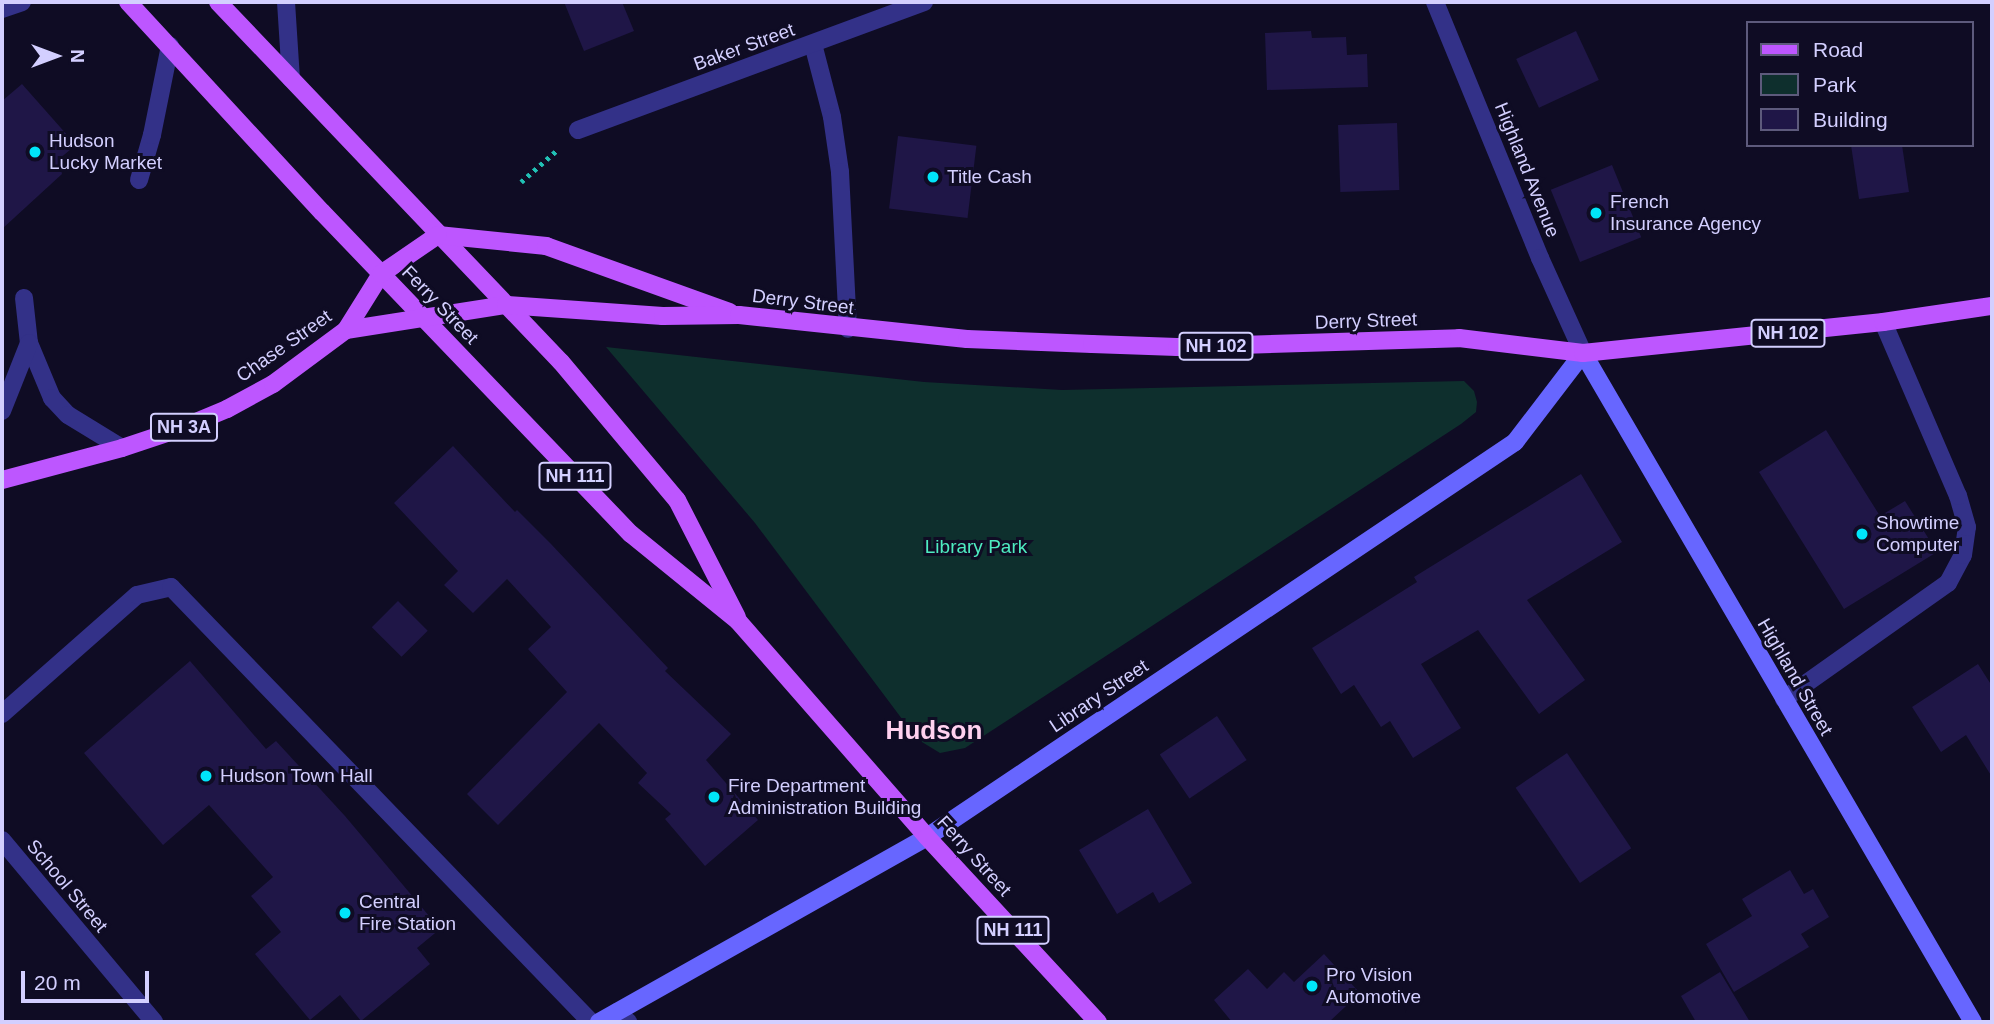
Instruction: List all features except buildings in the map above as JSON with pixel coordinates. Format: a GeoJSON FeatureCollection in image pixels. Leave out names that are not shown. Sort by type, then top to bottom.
{"type":"FeatureCollection","features":[{"type":"Feature","properties":{"kind":"main road","name":"Ferry Street"},"geometry":{"type":"LineString","coordinates":[[128,2],[423,319],[631,534],[738,621],[928,837],[1098,1022]]}},
{"type":"Feature","properties":{"kind":"main road","name":"Ferry Street"},"geometry":{"type":"LineString","coordinates":[[218,2],[561,362],[677,500],[738,621]]}},
{"type":"Feature","properties":{"kind":"main road","name":"Derry Street"},"geometry":{"type":"LineString","coordinates":[[438,235],[546,246],[664,286],[739,316]]}},
{"type":"Feature","properties":{"kind":"main road","name":"Chase Street"},"geometry":{"type":"LineString","coordinates":[[2,480],[122,448],[227,409],[273,384],[346,330],[381,274],[438,235]]}},
{"type":"Feature","properties":{"kind":"main road","name":"Derry Street"},"geometry":{"type":"LineString","coordinates":[[423,319],[506,305],[663,316],[739,316],[967,339],[1177,347],[1459,338],[1583,353],[1883,322],[1992,306]]}},
{"type":"Feature","properties":{"kind":"main road","name":"NH 3A"},"geometry":{"type":"LineString","coordinates":[[346,330],[423,319]]}},
{"type":"Feature","properties":{"kind":"street"},"geometry":{"type":"LineString","coordinates":[[2,9],[22,2]]}},
{"type":"Feature","properties":{"kind":"street"},"geometry":{"type":"LineString","coordinates":[[286,2],[291,79]]}},
{"type":"Feature","properties":{"kind":"street","name":"Baker Street"},"geometry":{"type":"LineString","coordinates":[[578,130],[924,2]]}},
{"type":"Feature","properties":{"kind":"street","name":"Highland Avenue"},"geometry":{"type":"LineString","coordinates":[[1434,2],[1540,258],[1583,353]]}},
{"type":"Feature","properties":{"kind":"street"},"geometry":{"type":"LineString","coordinates":[[813,44],[832,117],[840,172],[848,329]]}},
{"type":"Feature","properties":{"kind":"street"},"geometry":{"type":"LineString","coordinates":[[139,180],[152,135],[170,46]]}},
{"type":"Feature","properties":{"kind":"street"},"geometry":{"type":"LineString","coordinates":[[24,298],[29,343],[52,398],[68,415],[122,448]]}},
{"type":"Feature","properties":{"kind":"street"},"geometry":{"type":"LineString","coordinates":[[1784,699],[1948,583],[1963,555],[1967,527],[1958,496],[1883,322]]}},
{"type":"Feature","properties":{"kind":"street"},"geometry":{"type":"LineString","coordinates":[[2,411],[29,343]]}},
{"type":"Feature","properties":{"kind":"street","name":"Highland Street"},"geometry":{"type":"LineString","coordinates":[[1583,353],[1973,1022]]}},
{"type":"Feature","properties":{"kind":"street","name":"Library Street"},"geometry":{"type":"LineString","coordinates":[[599,1022],[623,1017],[928,837],[1515,442],[1583,353]]}},
{"type":"Feature","properties":{"kind":"street"},"geometry":{"type":"LineString","coordinates":[[2,713],[137,595],[171,587],[592,1022]]}},
{"type":"Feature","properties":{"kind":"street","name":"School Street"},"geometry":{"type":"LineString","coordinates":[[2,841],[154,1022]]}},
{"type":"Feature","properties":{"kind":"path"},"geometry":{"type":"LineString","coordinates":[[521,182],[578,130]]}},
{"type":"Feature","properties":{"kind":"green space","name":"Library Park"},"geometry":{"type":"Polygon","coordinates":[[[606,347],[924,382],[1062,390],[1464,381],[1474,391],[1477,402],[1476,412],[1461,424],[965,748],[940,753],[917,739],[755,523],[606,347]]]}},
{"type":"Feature","properties":{"kind":"place","name":"Hudson Lucky Market"},"geometry":{"type":"Point","coordinates":[35,152]}},
{"type":"Feature","properties":{"kind":"place","name":"Title Cash"},"geometry":{"type":"Point","coordinates":[933,177]}},
{"type":"Feature","properties":{"kind":"place","name":"French Insurance Agency"},"geometry":{"type":"Point","coordinates":[1596,213]}},
{"type":"Feature","properties":{"kind":"place","name":"Showtime Computer"},"geometry":{"type":"Point","coordinates":[1862,534]}},
{"type":"Feature","properties":{"kind":"place","name":"Hudson Town Hall"},"geometry":{"type":"Point","coordinates":[206,776]}},
{"type":"Feature","properties":{"kind":"place","name":"Fire Department Administration Building"},"geometry":{"type":"Point","coordinates":[714,797]}},
{"type":"Feature","properties":{"kind":"place","name":"Central Fire Station"},"geometry":{"type":"Point","coordinates":[345,913]}},
{"type":"Feature","properties":{"kind":"place","name":"Pro Vision Automotive"},"geometry":{"type":"Point","coordinates":[1312,986]}},
{"type":"Feature","properties":{"kind":"district","name":"Hudson"},"geometry":{"type":"Point","coordinates":[934,731]}}]}
